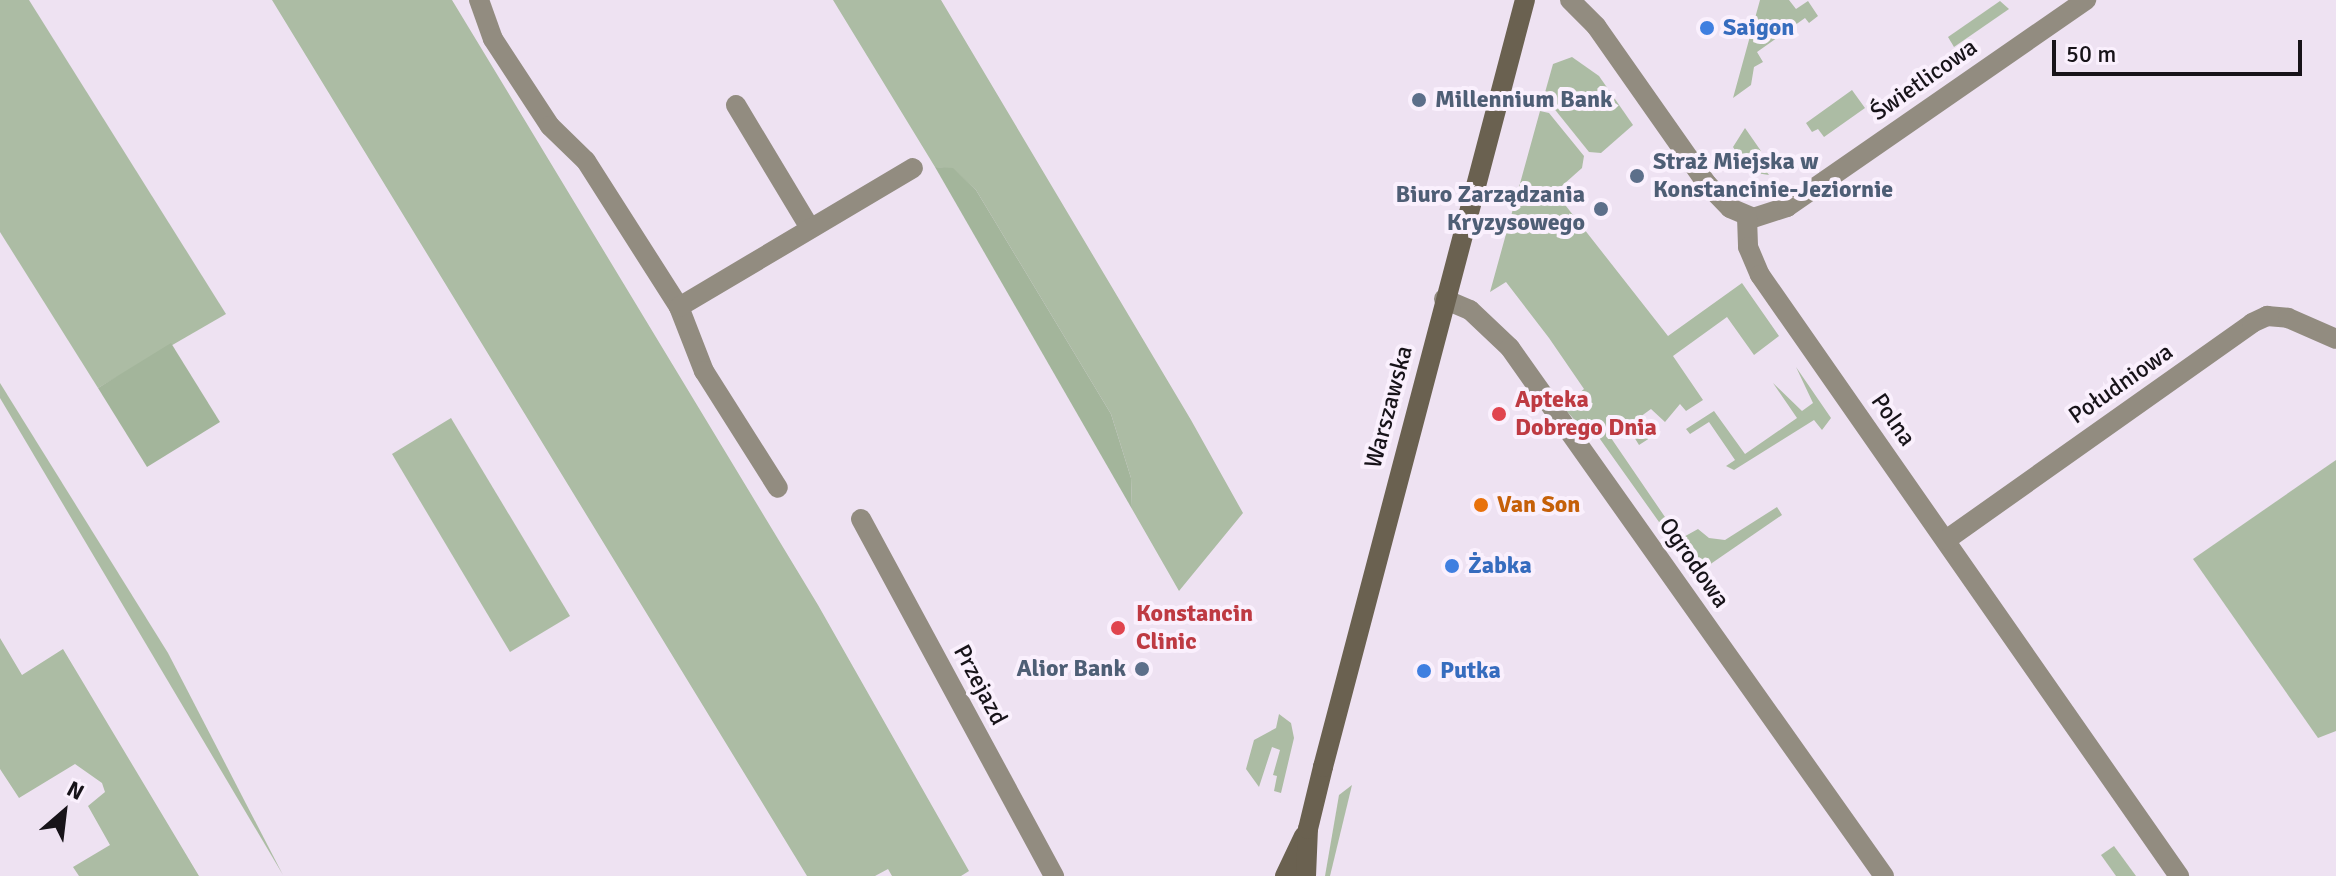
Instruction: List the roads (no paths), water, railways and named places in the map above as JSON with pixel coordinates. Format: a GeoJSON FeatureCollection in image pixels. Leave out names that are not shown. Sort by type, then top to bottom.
{"type":"FeatureCollection","features":[{"type":"Feature","properties":{"kind":"main road","name":"Warszawska"},"geometry":{"type":"LineString","coordinates":[[1285,876],[1308,829],[1444,299],[1525,0]]}},
{"type":"Feature","properties":{"kind":"main road","name":"Warszawska"},"geometry":{"type":"LineString","coordinates":[[1306,876],[1308,829]]}},
{"type":"Feature","properties":{"kind":"street"},"geometry":{"type":"LineString","coordinates":[[479,0],[493,39],[542,113],[586,161],[679,307],[704,371],[778,488]]}},
{"type":"Feature","properties":{"kind":"street"},"geometry":{"type":"LineString","coordinates":[[1570,0],[1596,26],[1707,184],[1747,217]]}},
{"type":"Feature","properties":{"kind":"street","name":"Świetlicowa"},"geometry":{"type":"LineString","coordinates":[[1747,217],[1765,217],[1787,207],[2086,0]]}},
{"type":"Feature","properties":{"kind":"street"},"geometry":{"type":"LineString","coordinates":[[736,105],[810,228]]}},
{"type":"Feature","properties":{"kind":"street"},"geometry":{"type":"LineString","coordinates":[[679,307],[913,168]]}},
{"type":"Feature","properties":{"kind":"street","name":"Polna"},"geometry":{"type":"LineString","coordinates":[[1747,217],[1754,265],[2179,876]]}},
{"type":"Feature","properties":{"kind":"street","name":"Ogrodowa"},"geometry":{"type":"LineString","coordinates":[[1444,299],[1470,310],[1510,348],[1884,876]]}},
{"type":"Feature","properties":{"kind":"street","name":"Południowa"},"geometry":{"type":"LineString","coordinates":[[1946,540],[2252,323],[2267,316],[2288,318],[2336,339]]}},
{"type":"Feature","properties":{"kind":"street","name":"Przejazd"},"geometry":{"type":"LineString","coordinates":[[861,519],[1054,876]]}},
{"type":"Feature","properties":{"kind":"place","name":"Saigon"},"geometry":{"type":"Point","coordinates":[1707,28]}},
{"type":"Feature","properties":{"kind":"place","name":"Millennium Bank"},"geometry":{"type":"Point","coordinates":[1419,100]}},
{"type":"Feature","properties":{"kind":"place","name":"Straż Miejska w Konstancinie-Jeziornie"},"geometry":{"type":"Point","coordinates":[1637,176]}},
{"type":"Feature","properties":{"kind":"place","name":"Biuro Zarządzania Kryzysowego"},"geometry":{"type":"Point","coordinates":[1601,209]}},
{"type":"Feature","properties":{"kind":"place","name":"Apteka Dobrego Dnia"},"geometry":{"type":"Point","coordinates":[1499,414]}},
{"type":"Feature","properties":{"kind":"place","name":"Van Son"},"geometry":{"type":"Point","coordinates":[1481,505]}},
{"type":"Feature","properties":{"kind":"place","name":"Żabka"},"geometry":{"type":"Point","coordinates":[1452,566]}},
{"type":"Feature","properties":{"kind":"place","name":"Konstancin Clinic"},"geometry":{"type":"Point","coordinates":[1118,628]}},
{"type":"Feature","properties":{"kind":"place","name":"Alior Bank"},"geometry":{"type":"Point","coordinates":[1142,669]}},
{"type":"Feature","properties":{"kind":"place","name":"Putka"},"geometry":{"type":"Point","coordinates":[1424,671]}}]}
